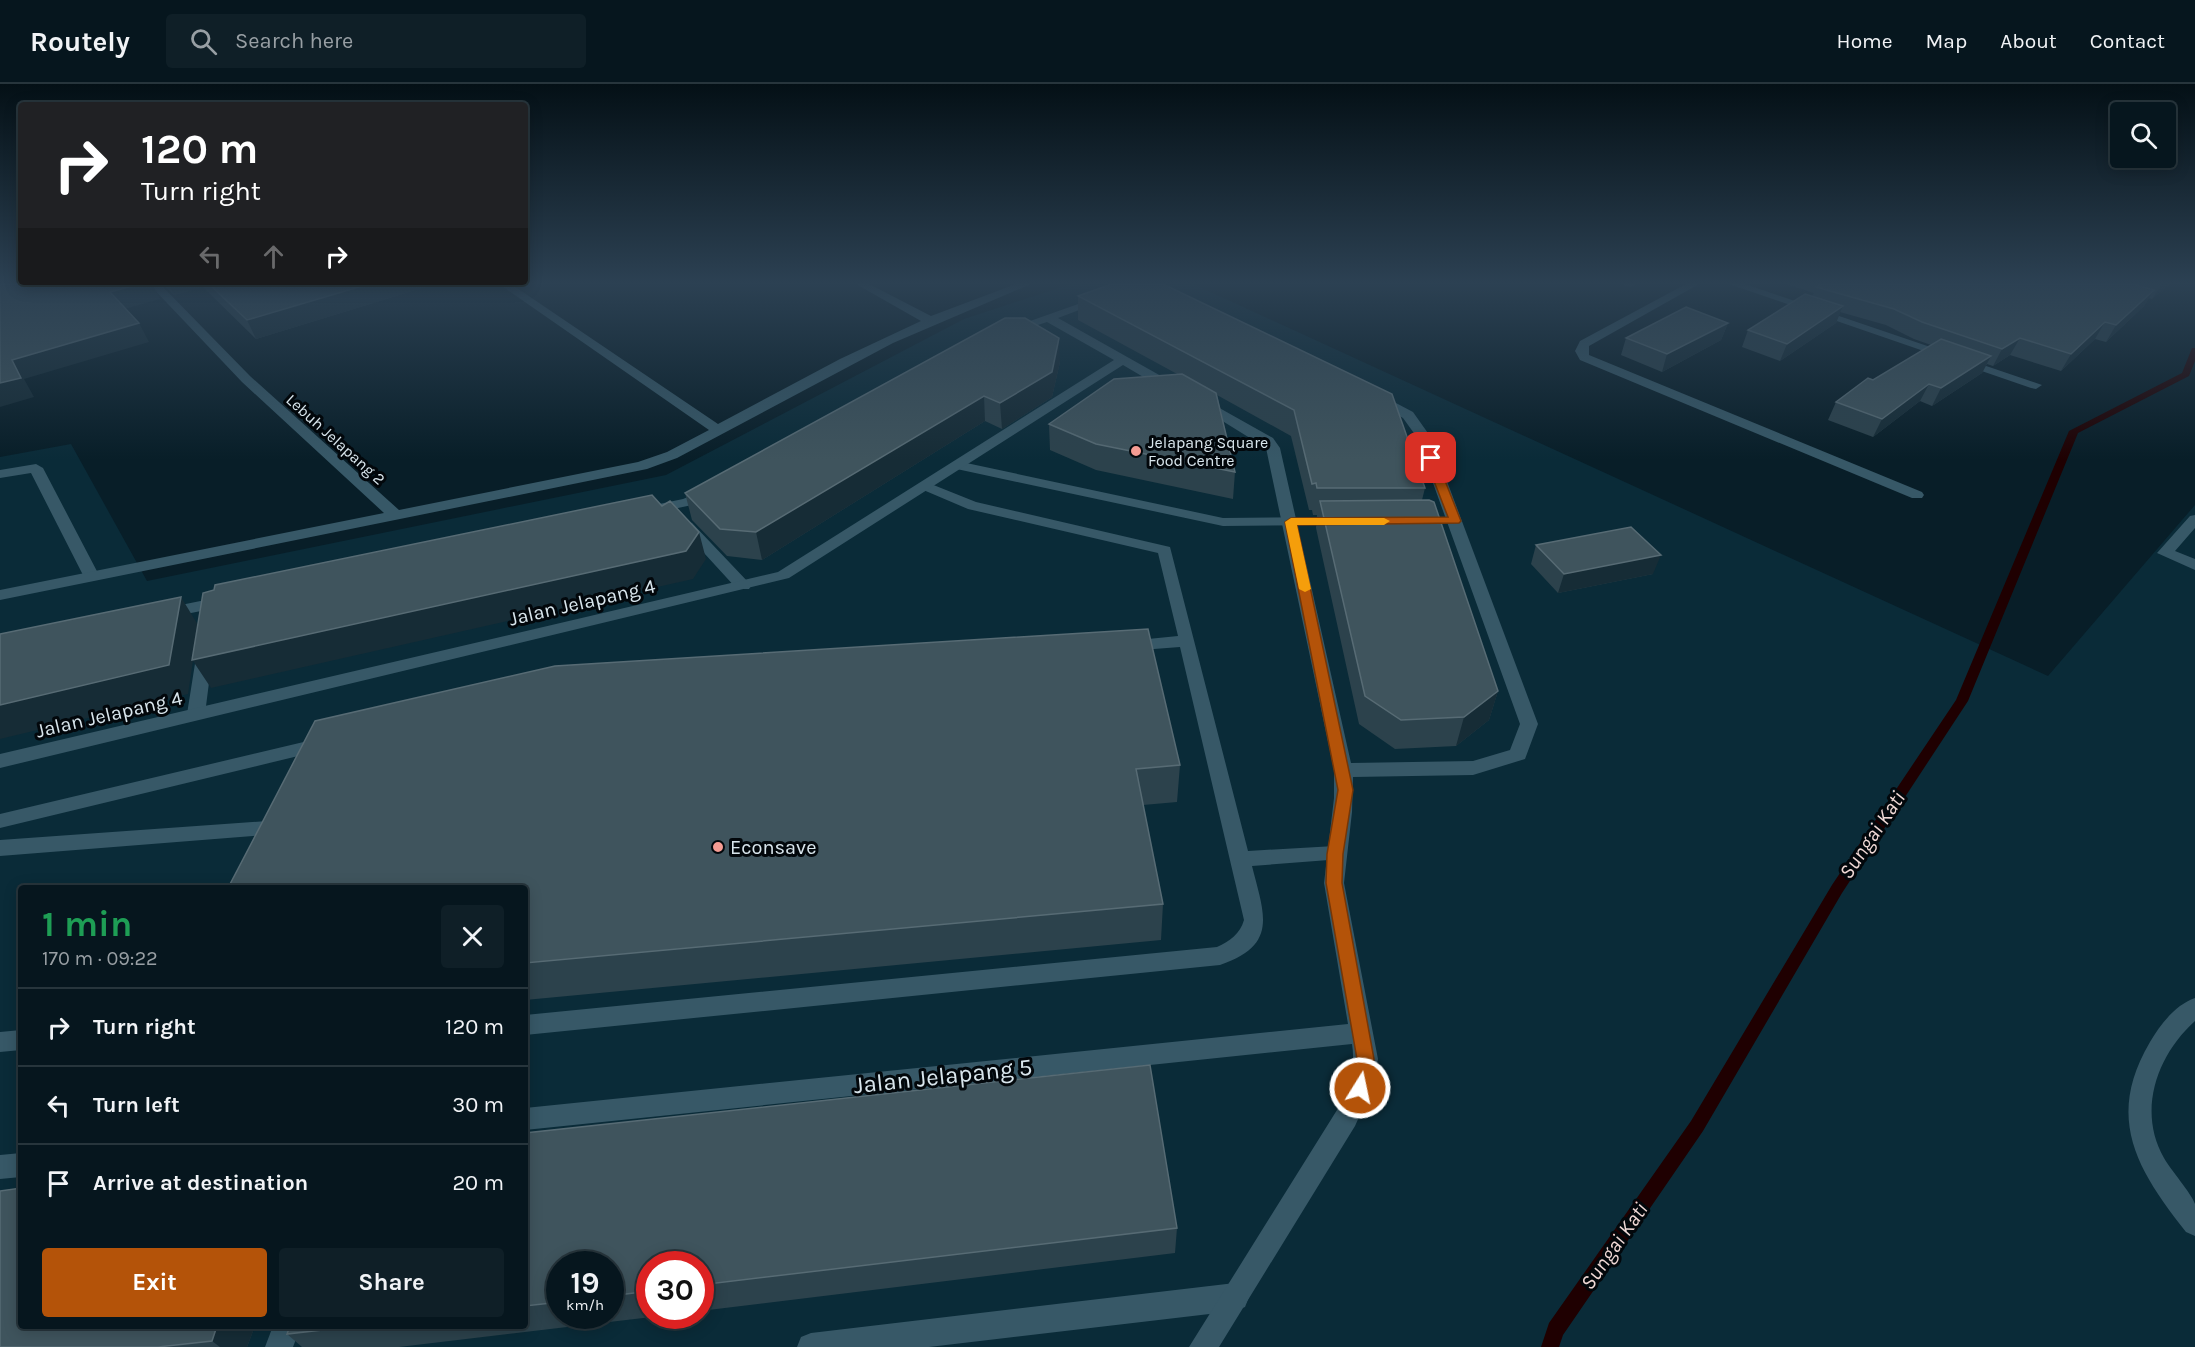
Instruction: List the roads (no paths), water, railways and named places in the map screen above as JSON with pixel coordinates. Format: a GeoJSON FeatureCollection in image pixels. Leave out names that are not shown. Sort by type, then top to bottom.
{"type":"FeatureCollection","features":[{"type":"Feature","properties":{"kind":"street","name":"Lebuh Jelapang 2"},"geometry":{"type":"LineString","coordinates":[[211,343],[246,379],[395,515]]}},
{"type":"Feature","properties":{"kind":"street"},"geometry":{"type":"LineString","coordinates":[[590,343],[718,430]]}},
{"type":"Feature","properties":{"kind":"street"},"geometry":{"type":"LineString","coordinates":[[0,595],[642,466],[672,455],[881,343]]}},
{"type":"Feature","properties":{"kind":"street"},"geometry":{"type":"LineString","coordinates":[[1093,343],[1268,441],[1273,448],[1291,522],[1343,770],[1345,790],[1335,854],[1334,883],[1366,1059],[1360,1088],[1350,1108],[1203,1347]]}},
{"type":"Feature","properties":{"kind":"street"},"geometry":{"type":"LineString","coordinates":[[1586,343],[1581,351],[1584,357],[1597,364],[1917,495]]}},
{"type":"Feature","properties":{"kind":"street"},"geometry":{"type":"LineString","coordinates":[[1911,343],[2036,385]]}},
{"type":"Feature","properties":{"kind":"street","name":"Jalan Jelapang 4"},"geometry":{"type":"LineString","coordinates":[[0,761],[783,575],[1123,360]]}},
{"type":"Feature","properties":{"kind":"street"},"geometry":{"type":"LineString","coordinates":[[1343,770],[1473,768],[1518,754],[1529,724],[1449,521],[1416,424],[1396,406],[1364,390]]}},
{"type":"Feature","properties":{"kind":"street"},"geometry":{"type":"LineString","coordinates":[[957,465],[1223,522],[1349,521]]}},
{"type":"Feature","properties":{"kind":"street"},"geometry":{"type":"LineString","coordinates":[[0,474],[36,468],[92,577]]}},
{"type":"Feature","properties":{"kind":"street"},"geometry":{"type":"LineString","coordinates":[[633,514],[702,496],[726,484]]}},
{"type":"Feature","properties":{"kind":"street"},"geometry":{"type":"LineString","coordinates":[[528,1025],[1220,956],[1238,947],[1251,933],[1255,920],[1242,859],[1165,550],[973,506],[926,486]]}},
{"type":"Feature","properties":{"kind":"street"},"geometry":{"type":"LineString","coordinates":[[668,506],[742,586]]}},
{"type":"Feature","properties":{"kind":"street"},"geometry":{"type":"LineString","coordinates":[[2195,519],[2165,554],[2195,565]]}},
{"type":"Feature","properties":{"kind":"street"},"geometry":{"type":"LineString","coordinates":[[153,616],[235,599]]}},
{"type":"Feature","properties":{"kind":"street"},"geometry":{"type":"LineString","coordinates":[[196,714],[212,604]]}},
{"type":"Feature","properties":{"kind":"street"},"geometry":{"type":"LineString","coordinates":[[1111,648],[1186,641]]}},
{"type":"Feature","properties":{"kind":"street"},"geometry":{"type":"LineString","coordinates":[[0,820],[318,744],[301,766]]}},
{"type":"Feature","properties":{"kind":"street"},"geometry":{"type":"LineString","coordinates":[[256,848],[278,807]]}},
{"type":"Feature","properties":{"kind":"street"},"geometry":{"type":"LineString","coordinates":[[0,848],[267,828]]}},
{"type":"Feature","properties":{"kind":"street"},"geometry":{"type":"LineString","coordinates":[[1242,859],[1335,854]]}},
{"type":"Feature","properties":{"kind":"street"},"geometry":{"type":"LineString","coordinates":[[2195,1008],[2165,1038],[2145,1073],[2137,1109],[2145,1149],[2168,1189],[2195,1223]]}},
{"type":"Feature","properties":{"kind":"street","name":"Jalan Jelapang 5"},"geometry":{"type":"LineString","coordinates":[[528,1119],[1362,1032]]}},
{"type":"Feature","properties":{"kind":"street"},"geometry":{"type":"LineString","coordinates":[[0,1042],[18,1040]]}},
{"type":"Feature","properties":{"kind":"street"},"geometry":{"type":"LineString","coordinates":[[0,1167],[18,1165]]}},
{"type":"Feature","properties":{"kind":"street"},"geometry":{"type":"LineString","coordinates":[[811,1347],[1235,1297]]}},
{"type":"Feature","properties":{"kind":"street"},"geometry":{"type":"LineString","coordinates":[[279,1347],[286,1329]]}},
{"type":"Feature","properties":{"kind":"waterway","name":"Sungai Kati"},"geometry":{"type":"LineString","coordinates":[[1550,1347],[1556,1330],[1697,1126],[1837,889],[1962,701],[2074,431],[2186,374],[2195,350]]}},
{"type":"Feature","properties":{"kind":"place","name":"Jelapang Square Food Centre"},"geometry":{"type":"Point","coordinates":[1136,451]}},
{"type":"Feature","properties":{"kind":"place","name":"Econsave"},"geometry":{"type":"Point","coordinates":[718,847]}}]}
